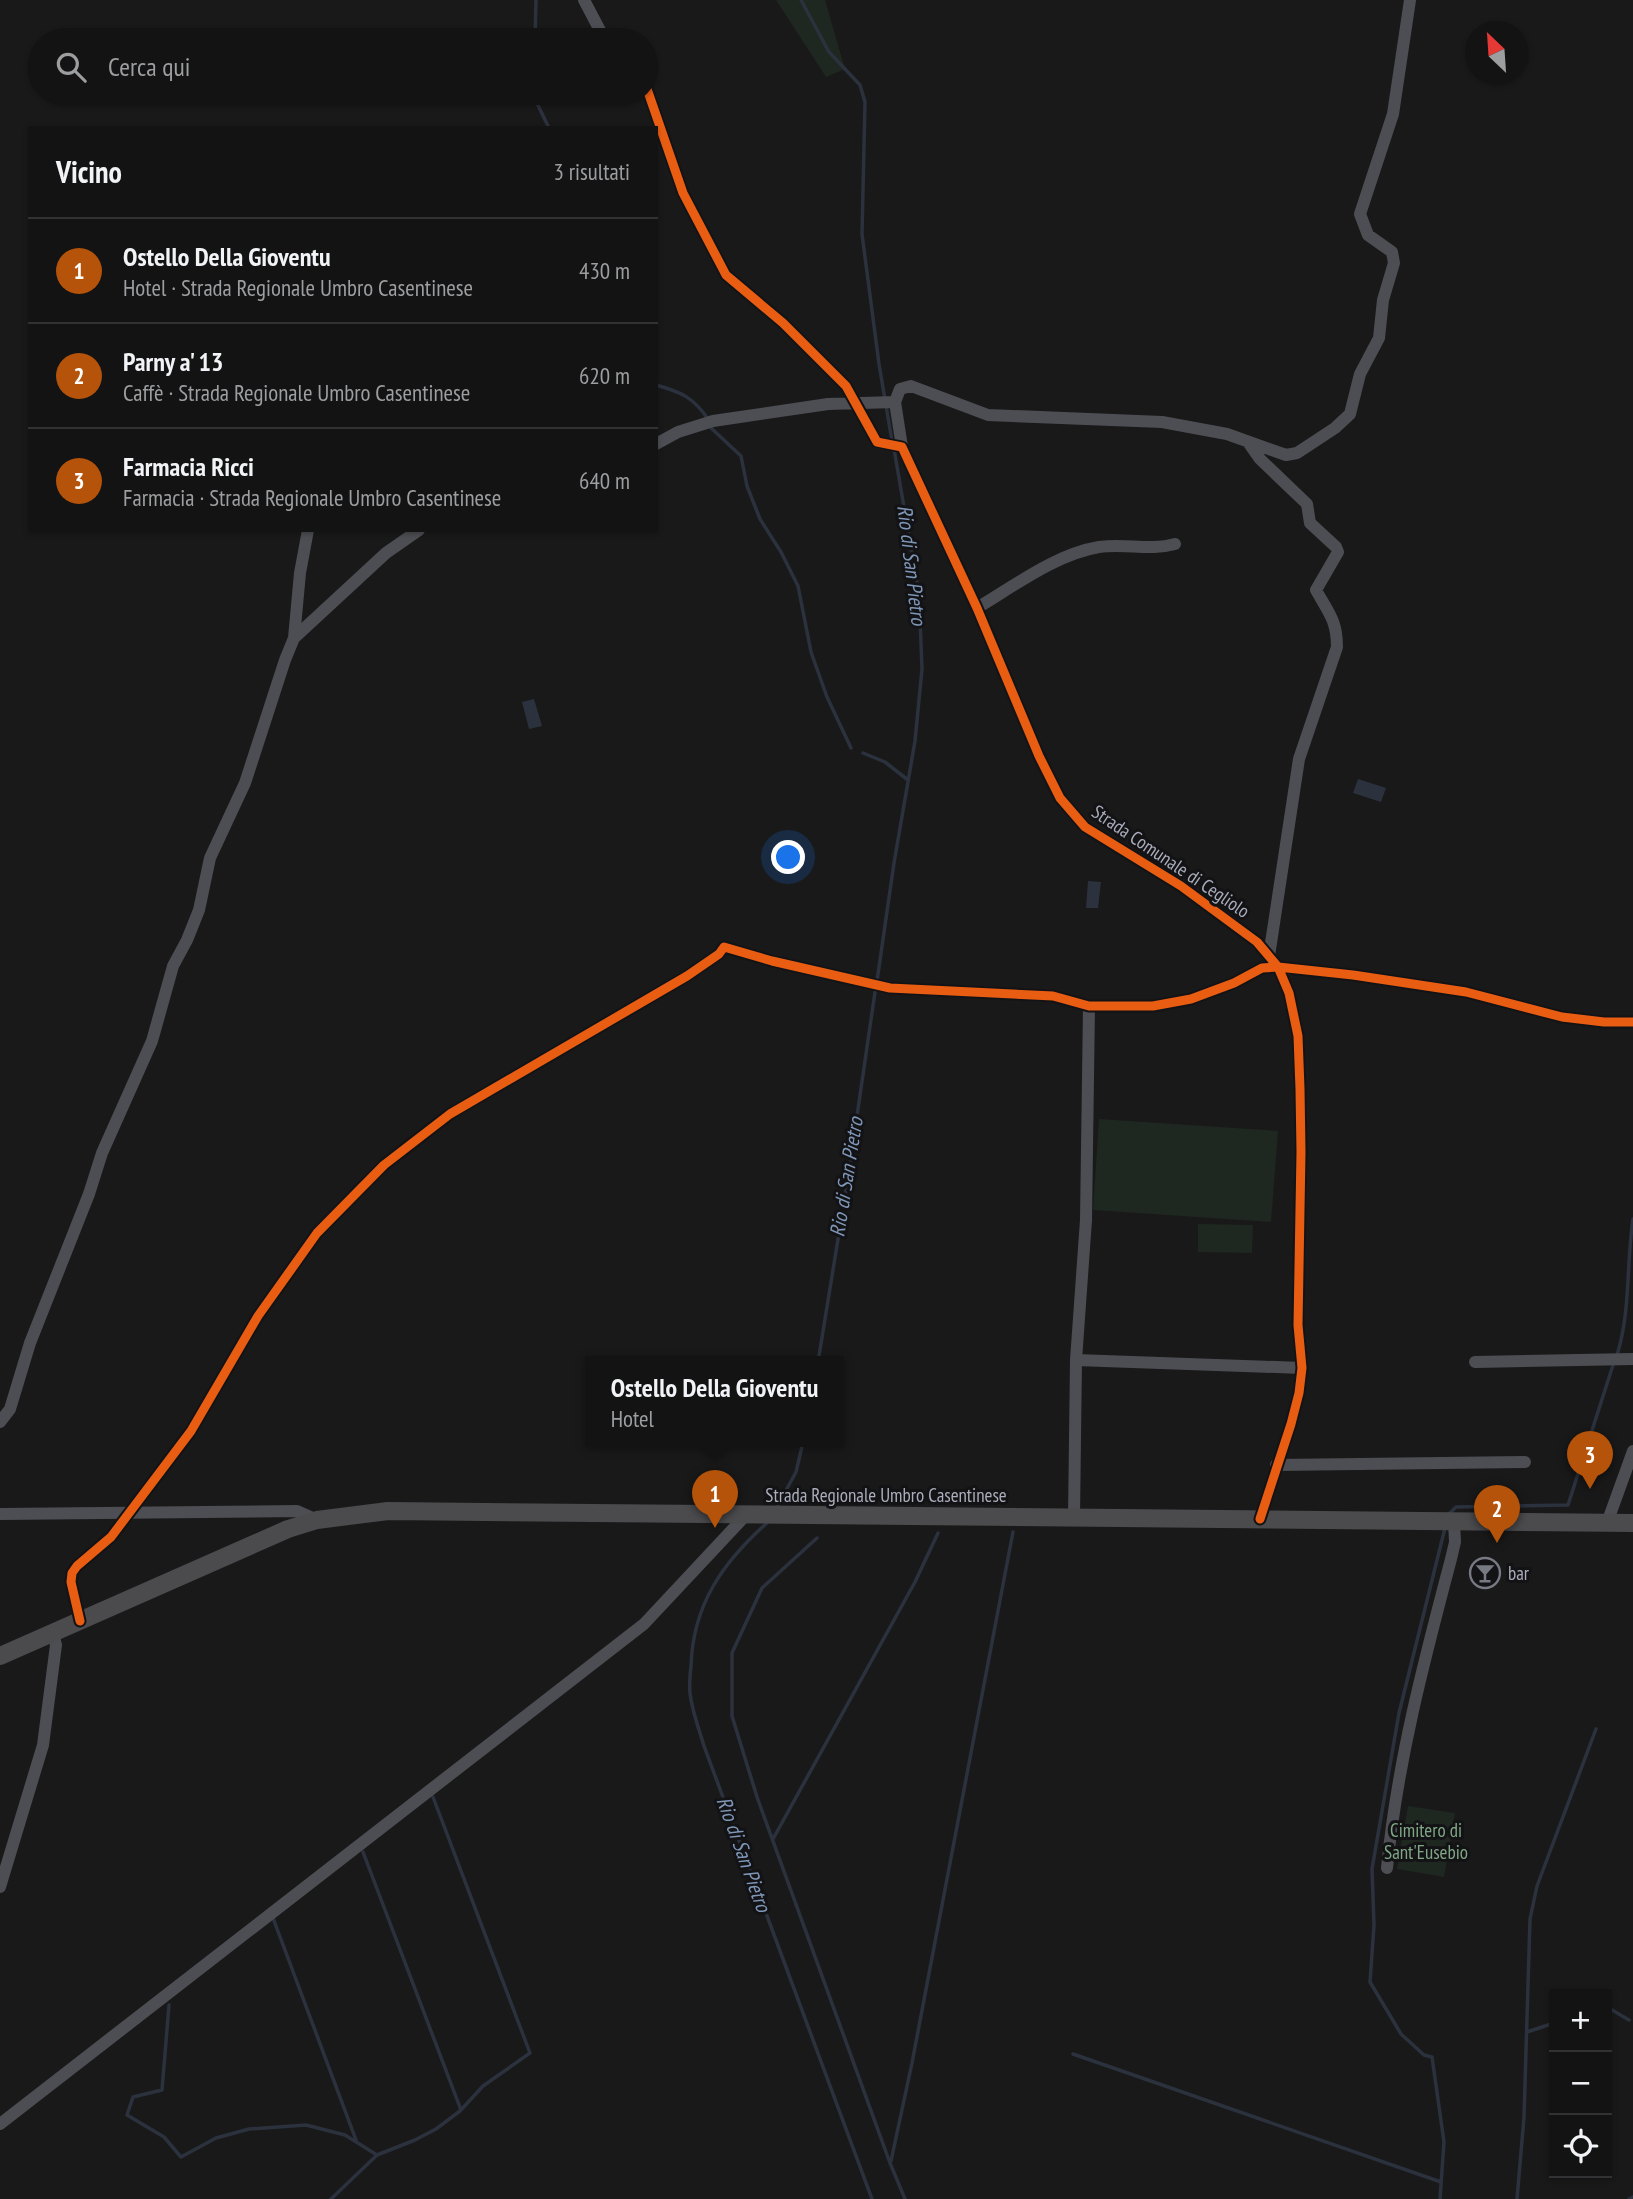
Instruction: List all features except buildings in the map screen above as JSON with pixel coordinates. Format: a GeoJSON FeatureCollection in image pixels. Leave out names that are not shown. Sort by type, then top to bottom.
{"type":"FeatureCollection","features":[{"type":"Feature","properties":{"kind":"main road","name":"Strada Regionale Umbro Casentinese"},"geometry":{"type":"LineString","coordinates":[[0,1656],[288,1529],[317,1520],[388,1511],[1633,1523]]}},
{"type":"Feature","properties":{"kind":"street"},"geometry":{"type":"LineString","coordinates":[[584,0],[599,28]]}},
{"type":"Feature","properties":{"kind":"street"},"geometry":{"type":"LineString","coordinates":[[658,443],[700,424],[855,402],[894,402],[900,389],[911,386],[988,415],[1162,422],[1227,434],[1286,455],[1297,453],[1335,428],[1350,414],[1360,374],[1379,338],[1383,300],[1394,262],[1392,253],[1368,235],[1360,214],[1393,114],[1410,0]]}},
{"type":"Feature","properties":{"kind":"street"},"geometry":{"type":"LineString","coordinates":[[653,105],[683,193],[726,275],[783,323],[846,386],[877,442],[902,447]]}},
{"type":"Feature","properties":{"kind":"street","name":"Strada Comunale di Cegliolo"},"geometry":{"type":"LineString","coordinates":[[894,402],[902,447],[977,608],[1039,756],[1060,798],[1085,827],[1181,886],[1256,942],[1278,967],[1289,993],[1298,1036],[1301,1152],[1298,1325],[1302,1368],[1291,1424],[1260,1519]]}},
{"type":"Feature","properties":{"kind":"street"},"geometry":{"type":"LineString","coordinates":[[1248,441],[1261,459],[1307,505],[1310,523],[1338,552],[1316,590],[1331,612],[1337,633],[1337,647],[1299,759],[1269,956]]}},
{"type":"Feature","properties":{"kind":"street"},"geometry":{"type":"LineString","coordinates":[[0,1422],[10,1409],[30,1343],[89,1194],[102,1153],[152,1041],[173,966],[199,910],[210,858],[245,783],[285,660],[295,638],[300,573],[308,532]]}},
{"type":"Feature","properties":{"kind":"street"},"geometry":{"type":"LineString","coordinates":[[295,638],[386,553],[416,532]]}},
{"type":"Feature","properties":{"kind":"street"},"geometry":{"type":"LineString","coordinates":[[977,608],[1077,552],[1099,547],[1158,549],[1175,544]]}},
{"type":"Feature","properties":{"kind":"street"},"geometry":{"type":"LineString","coordinates":[[80,1621],[71,1582],[72,1573],[111,1537],[191,1431],[258,1316],[317,1233],[384,1165],[450,1114],[687,976],[719,954],[724,947],[890,988],[1053,996],[1090,1006],[1153,1006],[1191,999],[1234,983],[1262,968],[1278,967],[1466,992],[1562,1017],[1633,1022]]}},
{"type":"Feature","properties":{"kind":"street"},"geometry":{"type":"LineString","coordinates":[[1074,1517],[1076,1360],[1086,1220],[1090,1006]]}},
{"type":"Feature","properties":{"kind":"street"},"geometry":{"type":"LineString","coordinates":[[1475,1362],[1633,1359]]}},
{"type":"Feature","properties":{"kind":"street"},"geometry":{"type":"LineString","coordinates":[[1076,1360],[1302,1368]]}},
{"type":"Feature","properties":{"kind":"street"},"geometry":{"type":"LineString","coordinates":[[1607,1523],[1633,1451]]}},
{"type":"Feature","properties":{"kind":"street"},"geometry":{"type":"LineString","coordinates":[[1276,1465],[1525,1462]]}},
{"type":"Feature","properties":{"kind":"street"},"geometry":{"type":"LineString","coordinates":[[0,1514],[297,1511],[317,1520]]}},
{"type":"Feature","properties":{"kind":"street"},"geometry":{"type":"LineString","coordinates":[[0,2124],[644,1625],[747,1516]]}},
{"type":"Feature","properties":{"kind":"street"},"geometry":{"type":"LineString","coordinates":[[1387,1868],[1392,1807],[1421,1671],[1455,1542],[1454,1521]]}},
{"type":"Feature","properties":{"kind":"street"},"geometry":{"type":"LineString","coordinates":[[0,1887],[43,1745],[56,1645],[53,1633]]}},
{"type":"Feature","properties":{"kind":"green space"},"geometry":{"type":"Polygon","coordinates":[[[776,0],[825,0],[845,69],[826,77],[776,0]]]}},
{"type":"Feature","properties":{"kind":"green space"},"geometry":{"type":"Polygon","coordinates":[[[1099,1119],[1278,1131],[1271,1222],[1093,1210],[1099,1119]]]}},
{"type":"Feature","properties":{"kind":"green space"},"geometry":{"type":"Polygon","coordinates":[[[1198,1224],[1253,1225],[1252,1253],[1198,1252],[1198,1224]]]}},
{"type":"Feature","properties":{"kind":"green space","name":"Cimitero di Sant'Eusebio"},"geometry":{"type":"Polygon","coordinates":[[[1408,1806],[1455,1813],[1444,1877],[1397,1869],[1408,1806]]]}},
{"type":"Feature","properties":{"kind":"shaded area"},"geometry":{"type":"Polygon","coordinates":[[[534,699],[542,726],[529,729],[522,702],[534,699]]]}},
{"type":"Feature","properties":{"kind":"shaded area"},"geometry":{"type":"Polygon","coordinates":[[[1358,779],[1386,788],[1381,802],[1353,793],[1358,779]]]}},
{"type":"Feature","properties":{"kind":"shaded area"},"geometry":{"type":"Polygon","coordinates":[[[1088,881],[1101,882],[1098,908],[1086,908],[1088,881]]]}},
{"type":"Feature","properties":{"kind":"waterway"},"geometry":{"type":"LineString","coordinates":[[535,28],[536,0]]}},
{"type":"Feature","properties":{"kind":"waterway","name":"Rio di San Pietro"},"geometry":{"type":"LineString","coordinates":[[801,0],[829,52],[860,85],[865,102],[862,234],[892,441]]}},
{"type":"Feature","properties":{"kind":"waterway"},"geometry":{"type":"LineString","coordinates":[[538,105],[548,126]]}},
{"type":"Feature","properties":{"kind":"waterway"},"geometry":{"type":"LineString","coordinates":[[658,386],[686,396],[708,419]]}},
{"type":"Feature","properties":{"kind":"waterway"},"geometry":{"type":"LineString","coordinates":[[710,427],[741,456],[747,486],[760,519],[798,586],[811,652],[827,697],[851,748]]}},
{"type":"Feature","properties":{"kind":"waterway","name":"Rio di San Pietro"},"geometry":{"type":"LineString","coordinates":[[877,981],[915,741],[922,669],[919,594],[894,449]]}},
{"type":"Feature","properties":{"kind":"waterway"},"geometry":{"type":"LineString","coordinates":[[863,753],[885,762],[908,780]]}},
{"type":"Feature","properties":{"kind":"waterway","name":"Rio di San Pietro"},"geometry":{"type":"LineString","coordinates":[[819,1356],[875,992]]}},
{"type":"Feature","properties":{"kind":"waterway"},"geometry":{"type":"LineString","coordinates":[[1617,1355],[1624,1321],[1633,1219]]}},
{"type":"Feature","properties":{"kind":"waterway"},"geometry":{"type":"LineString","coordinates":[[1449,1514],[1456,1507],[1568,1505],[1614,1362]]}},
{"type":"Feature","properties":{"kind":"waterway","name":"Rio di San Pietro"},"geometry":{"type":"LineString","coordinates":[[778,1505],[796,1472],[802,1447]]}},
{"type":"Feature","properties":{"kind":"waterway","name":"Rio di San Pietro"},"geometry":{"type":"LineString","coordinates":[[768,1522],[724,1569],[704,1604],[693,1644],[691,1700],[704,1746],[872,2199]]}},
{"type":"Feature","properties":{"kind":"waterway"},"geometry":{"type":"LineString","coordinates":[[1440,2199],[1444,2142],[1432,2057],[1424,2055],[1401,2034],[1370,1982],[1374,1925],[1372,1869],[1399,1713],[1445,1528]]}},
{"type":"Feature","properties":{"kind":"waterway"},"geometry":{"type":"LineString","coordinates":[[891,2161],[1013,1532]]}},
{"type":"Feature","properties":{"kind":"waterway"},"geometry":{"type":"LineString","coordinates":[[773,1839],[915,1582],[938,1533]]}},
{"type":"Feature","properties":{"kind":"waterway"},"geometry":{"type":"LineString","coordinates":[[817,1538],[762,1588],[732,1653],[732,1716],[757,1797],[905,2199]]}},
{"type":"Feature","properties":{"kind":"waterway"},"geometry":{"type":"LineString","coordinates":[[1517,2199],[1524,2117],[1530,1919],[1537,1886],[1596,1729]]}},
{"type":"Feature","properties":{"kind":"waterway"},"geometry":{"type":"LineString","coordinates":[[331,2199],[377,2155],[436,2129],[460,2111],[483,2086],[530,2053],[433,1797]]}},
{"type":"Feature","properties":{"kind":"waterway"},"geometry":{"type":"LineString","coordinates":[[363,1852],[461,2110]]}},
{"type":"Feature","properties":{"kind":"waterway"},"geometry":{"type":"LineString","coordinates":[[273,1918],[356,2140]]}},
{"type":"Feature","properties":{"kind":"waterway"},"geometry":{"type":"LineString","coordinates":[[169,2005],[162,2090],[133,2097],[127,2115],[164,2137],[181,2157],[216,2138],[249,2129],[306,2125],[345,2135],[377,2155]]}},
{"type":"Feature","properties":{"kind":"waterway"},"geometry":{"type":"LineString","coordinates":[[1612,2010],[1629,2020]]}},
{"type":"Feature","properties":{"kind":"waterway"},"geometry":{"type":"LineString","coordinates":[[1527,2032],[1549,2025]]}},
{"type":"Feature","properties":{"kind":"waterway"},"geometry":{"type":"LineString","coordinates":[[1073,2054],[1441,2182]]}},
{"type":"Feature","properties":{"kind":"waterway"},"geometry":{"type":"LineString","coordinates":[[1629,2199],[1633,2197]]}},
{"type":"Feature","properties":{"kind":"cycle path"},"geometry":{"type":"LineString","coordinates":[[653,105],[683,193],[726,275],[783,323],[846,386],[877,442],[902,447],[977,608],[1039,756],[1060,798],[1085,827],[1181,886],[1257,942],[1278,967],[1289,993],[1298,1036],[1301,1152],[1298,1325],[1302,1368],[1291,1424],[1260,1519]]}},
{"type":"Feature","properties":{"kind":"cycle path"},"geometry":{"type":"LineString","coordinates":[[80,1621],[71,1582],[72,1573],[111,1537],[191,1431],[258,1316],[317,1233],[384,1165],[450,1114],[687,976],[719,954],[724,947],[890,988],[1053,996],[1089,1006],[1153,1006],[1191,999],[1234,983],[1262,968],[1278,967],[1466,992],[1562,1017],[1633,1022]]}},
{"type":"Feature","properties":{"kind":"place","name":"Farmacia Ricci"},"geometry":{"type":"Point","coordinates":[1590,1489]}},
{"type":"Feature","properties":{"kind":"place","name":"Ostello Della Gioventu"},"geometry":{"type":"Point","coordinates":[715,1528]}},
{"type":"Feature","properties":{"kind":"place","name":"Parny a' 13"},"geometry":{"type":"Point","coordinates":[1497,1543]}},
{"type":"Feature","properties":{"kind":"place","name":"bar"},"geometry":{"type":"Point","coordinates":[1485,1573]}}]}
